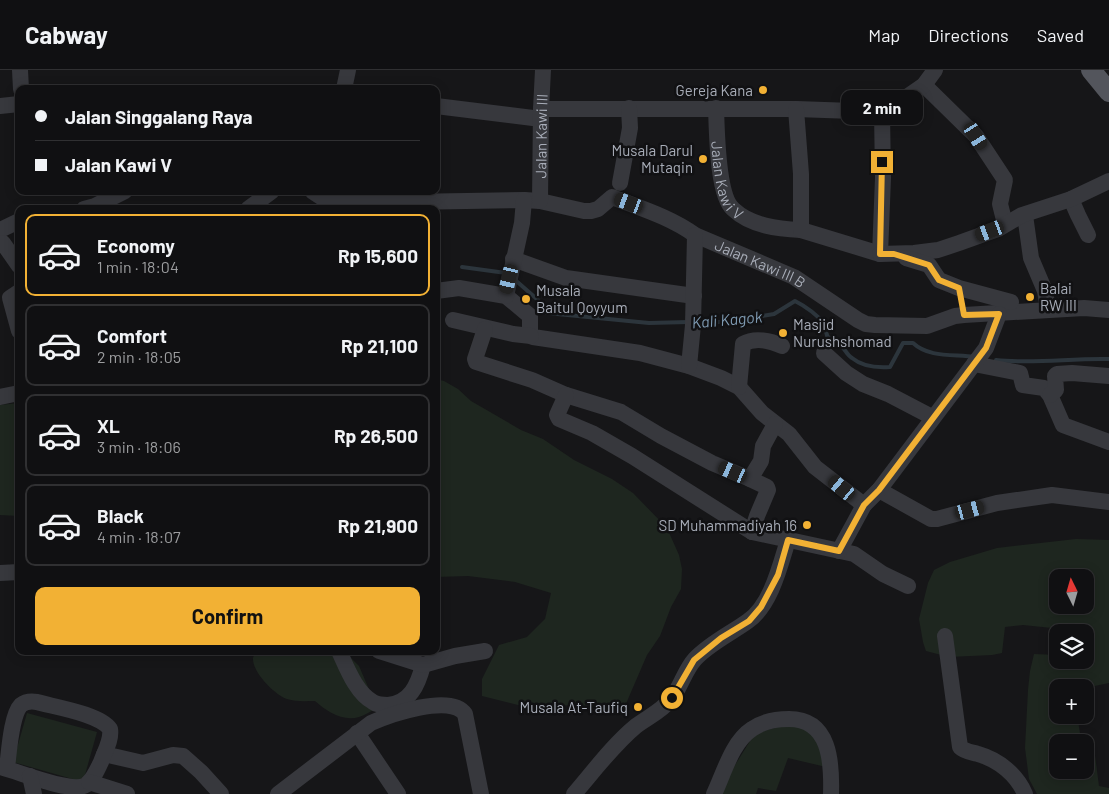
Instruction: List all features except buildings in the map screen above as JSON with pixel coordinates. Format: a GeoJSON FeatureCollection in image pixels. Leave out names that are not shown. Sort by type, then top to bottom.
{"type":"FeatureCollection","features":[{"type":"Feature","properties":{"kind":"main road"},"geometry":{"type":"LineString","coordinates":[[1091,70],[1109,92]]}},
{"type":"Feature","properties":{"kind":"street"},"geometry":{"type":"LineString","coordinates":[[20,70],[21,85]]}},
{"type":"Feature","properties":{"kind":"street"},"geometry":{"type":"LineString","coordinates":[[345,85],[348,70]]}},
{"type":"Feature","properties":{"kind":"street","name":"Jalan Kawi III"},"geometry":{"type":"LineString","coordinates":[[540,201],[543,70]]}},
{"type":"Feature","properties":{"kind":"street"},"geometry":{"type":"LineString","coordinates":[[440,106],[541,114],[629,108],[796,109],[882,112],[924,85],[935,70]]}},
{"type":"Feature","properties":{"kind":"street"},"geometry":{"type":"LineString","coordinates":[[924,85],[976,136],[1003,178],[1005,182],[1000,204],[1005,224]]}},
{"type":"Feature","properties":{"kind":"street"},"geometry":{"type":"LineString","coordinates":[[0,106],[15,104]]}},
{"type":"Feature","properties":{"kind":"street"},"geometry":{"type":"LineString","coordinates":[[620,183],[630,128],[629,108]]}},
{"type":"Feature","properties":{"kind":"street","name":"Jalan Kawi V"},"geometry":{"type":"LineString","coordinates":[[716,108],[720,174],[724,197],[731,208],[744,217],[762,225],[801,230],[929,265],[939,280],[1005,308]]}},
{"type":"Feature","properties":{"kind":"street"},"geometry":{"type":"LineString","coordinates":[[796,109],[800,165],[801,230]]}},
{"type":"Feature","properties":{"kind":"street"},"geometry":{"type":"LineString","coordinates":[[882,112],[887,254],[938,250],[998,229],[1025,214],[1071,199],[1109,181]]}},
{"type":"Feature","properties":{"kind":"street"},"geometry":{"type":"LineString","coordinates":[[90,202],[112,195]]}},
{"type":"Feature","properties":{"kind":"street"},"geometry":{"type":"LineString","coordinates":[[253,205],[267,195]]}},
{"type":"Feature","properties":{"kind":"street","name":"Jalan Kawi III B"},"geometry":{"type":"LineString","coordinates":[[317,199],[357,203],[524,200],[540,201],[591,211],[598,209],[612,197],[664,217],[695,234],[794,277],[866,324],[927,326],[955,316],[1005,308],[1084,308],[1109,310]]}},
{"type":"Feature","properties":{"kind":"street"},"geometry":{"type":"LineString","coordinates":[[1071,199],[1088,235]]}},
{"type":"Feature","properties":{"kind":"street"},"geometry":{"type":"LineString","coordinates":[[506,296],[522,222],[524,200]]}},
{"type":"Feature","properties":{"kind":"street"},"geometry":{"type":"LineString","coordinates":[[1025,214],[1031,258],[1045,291],[1048,309]]}},
{"type":"Feature","properties":{"kind":"street"},"geometry":{"type":"LineString","coordinates":[[15,227],[6,239],[15,258]]}},
{"type":"Feature","properties":{"kind":"street"},"geometry":{"type":"LineString","coordinates":[[689,366],[693,322],[695,234]]}},
{"type":"Feature","properties":{"kind":"street"},"geometry":{"type":"LineString","coordinates":[[511,270],[694,296]]}},
{"type":"Feature","properties":{"kind":"street"},"geometry":{"type":"LineString","coordinates":[[440,290],[459,288],[506,296],[530,316],[531,336]]}},
{"type":"Feature","properties":{"kind":"street"},"geometry":{"type":"LineString","coordinates":[[959,288],[964,315]]}},
{"type":"Feature","properties":{"kind":"street"},"geometry":{"type":"LineString","coordinates":[[10,299],[15,317]]}},
{"type":"Feature","properties":{"kind":"street"},"geometry":{"type":"LineString","coordinates":[[839,551],[864,505],[879,490],[932,417],[979,357],[1005,308]]}},
{"type":"Feature","properties":{"kind":"street"},"geometry":{"type":"LineString","coordinates":[[453,320],[513,334],[640,353],[689,366],[722,378],[739,388],[762,413],[794,440],[816,467],[864,505]]}},
{"type":"Feature","properties":{"kind":"street"},"geometry":{"type":"LineString","coordinates":[[486,328],[475,359],[476,362],[532,380],[566,395],[621,412],[712,463],[764,484],[768,490],[752,532]]}},
{"type":"Feature","properties":{"kind":"street"},"geometry":{"type":"LineString","coordinates":[[739,388],[743,344],[748,341],[760,340],[782,346]]}},
{"type":"Feature","properties":{"kind":"street"},"geometry":{"type":"LineString","coordinates":[[824,353],[846,373],[863,384],[888,394],[932,417]]}},
{"type":"Feature","properties":{"kind":"street"},"geometry":{"type":"LineString","coordinates":[[979,357],[1020,373],[1023,386],[1044,388],[1050,395],[1063,425],[1109,442]]}},
{"type":"Feature","properties":{"kind":"street"},"geometry":{"type":"LineString","coordinates":[[1050,395],[1056,390],[1056,374],[1072,373],[1109,376]]}},
{"type":"Feature","properties":{"kind":"street"},"geometry":{"type":"LineString","coordinates":[[0,396],[15,394]]}},
{"type":"Feature","properties":{"kind":"street"},"geometry":{"type":"LineString","coordinates":[[566,395],[556,415],[559,419],[592,433],[632,456],[752,532],[854,554],[883,574],[908,586]]}},
{"type":"Feature","properties":{"kind":"street"},"geometry":{"type":"LineString","coordinates":[[750,479],[761,461],[763,446],[775,424]]}},
{"type":"Feature","properties":{"kind":"street"},"geometry":{"type":"LineString","coordinates":[[879,490],[930,519],[937,519],[997,503],[1052,494],[1109,502]]}},
{"type":"Feature","properties":{"kind":"street"},"geometry":{"type":"LineString","coordinates":[[574,794],[636,726],[655,714],[672,698],[694,660],[721,638],[749,621],[757,613],[778,575],[788,540]]}},
{"type":"Feature","properties":{"kind":"street"},"geometry":{"type":"LineString","coordinates":[[0,573],[15,572]]}},
{"type":"Feature","properties":{"kind":"street"},"geometry":{"type":"LineString","coordinates":[[945,636],[960,747],[964,751],[981,754],[1007,769],[1021,784],[1026,794]]}},
{"type":"Feature","properties":{"kind":"street"},"geometry":{"type":"LineString","coordinates":[[392,655],[423,665],[455,656],[485,651]]}},
{"type":"Feature","properties":{"kind":"street"},"geometry":{"type":"LineString","coordinates":[[341,655],[358,686],[368,699],[373,703],[384,705],[398,703],[405,699],[414,689],[423,665]]}},
{"type":"Feature","properties":{"kind":"street"},"geometry":{"type":"LineString","coordinates":[[368,699],[361,730],[398,794]]}},
{"type":"Feature","properties":{"kind":"street"},"geometry":{"type":"LineString","coordinates":[[29,701],[94,718],[109,727],[111,733],[97,771],[89,782],[81,787],[62,790],[30,776],[3,768],[16,714],[21,706],[29,701]]}},
{"type":"Feature","properties":{"kind":"street"},"geometry":{"type":"LineString","coordinates":[[278,794],[361,730],[385,717],[410,709],[446,706],[463,710],[465,714],[481,794]]}},
{"type":"Feature","properties":{"kind":"street"},"geometry":{"type":"LineString","coordinates":[[714,794],[736,747],[743,737],[752,729],[766,722],[790,719],[808,722],[817,728],[822,736],[829,756],[831,794]]}},
{"type":"Feature","properties":{"kind":"street"},"geometry":{"type":"LineString","coordinates":[[104,754],[138,762],[149,762],[172,755],[184,756],[221,794]]}},
{"type":"Feature","properties":{"kind":"street"},"geometry":{"type":"LineString","coordinates":[[30,776],[34,794]]}},
{"type":"Feature","properties":{"kind":"street"},"geometry":{"type":"LineString","coordinates":[[89,782],[127,794]]}},
{"type":"Feature","properties":{"kind":"shaded area"},"geometry":{"type":"Polygon","coordinates":[[[440,380],[458,389],[471,401],[521,430],[543,439],[574,460],[612,479],[633,493],[667,528],[679,555],[682,569],[681,589],[671,607],[660,636],[647,655],[625,706],[610,709],[555,705],[530,708],[482,696],[482,679],[499,645],[527,637],[545,619],[551,593],[515,582],[468,576],[440,577],[440,380]]]}},
{"type":"Feature","properties":{"kind":"shaded area"},"geometry":{"type":"Polygon","coordinates":[[[15,403],[15,516],[0,515],[0,405],[15,403]]]}},
{"type":"Feature","properties":{"kind":"shaded area"},"geometry":{"type":"Polygon","coordinates":[[[1076,539],[1109,540],[1109,683],[1094,686],[1094,679],[1049,679],[1049,724],[1078,724],[1082,734],[1049,734],[1049,779],[1094,779],[1094,748],[1099,786],[1109,788],[1109,794],[1037,794],[1029,779],[1025,748],[1028,690],[1034,654],[1049,655],[1049,669],[1094,669],[1094,624],[1049,624],[1049,628],[1023,625],[1005,627],[1002,653],[992,655],[949,657],[926,651],[919,619],[928,583],[934,570],[950,562],[997,548],[1076,539]]]}},
{"type":"Feature","properties":{"kind":"shaded area"},"geometry":{"type":"Polygon","coordinates":[[[254,655],[348,655],[359,666],[377,708],[359,717],[347,718],[330,712],[315,701],[297,701],[282,697],[260,676],[256,670],[253,658],[254,655]]]}},
{"type":"Feature","properties":{"kind":"shaded area"},"geometry":{"type":"Polygon","coordinates":[[[27,713],[97,732],[83,782],[13,762],[27,713]]]}},
{"type":"Feature","properties":{"kind":"shaded area"},"geometry":{"type":"Polygon","coordinates":[[[795,723],[816,734],[826,767],[788,758],[776,791],[758,788],[756,794],[717,794],[755,733],[795,723]]]}},
{"type":"Feature","properties":{"kind":"waterway","name":"Kali Kagok"},"geometry":{"type":"LineString","coordinates":[[462,267],[506,273]]}},
{"type":"Feature","properties":{"kind":"waterway","name":"Kali Kagok"},"geometry":{"type":"LineString","coordinates":[[514,279],[538,300],[547,313],[649,323],[689,322]]}},
{"type":"Feature","properties":{"kind":"waterway","name":"Kali Kagok"},"geometry":{"type":"LineString","coordinates":[[696,322],[728,322],[774,314],[795,301],[812,312],[826,325],[829,338],[841,346],[850,357],[865,365],[890,367],[903,343],[913,343],[919,348],[934,353],[975,357]]}},
{"type":"Feature","properties":{"kind":"waterway","name":"Kali Kagok"},"geometry":{"type":"LineString","coordinates":[[996,360],[1109,359]]}},
{"type":"Feature","properties":{"kind":"place","name":"Gereja Kana"},"geometry":{"type":"Point","coordinates":[763,90]}},
{"type":"Feature","properties":{"kind":"place","name":"Musala Darul Mutaqin"},"geometry":{"type":"Point","coordinates":[703,159]}},
{"type":"Feature","properties":{"kind":"place","name":"Balai RW III"},"geometry":{"type":"Point","coordinates":[1030,297]}},
{"type":"Feature","properties":{"kind":"place","name":"Musala Baitul Qoyyum"},"geometry":{"type":"Point","coordinates":[526,299]}},
{"type":"Feature","properties":{"kind":"place","name":"Masjid Nurushshomad"},"geometry":{"type":"Point","coordinates":[783,333]}},
{"type":"Feature","properties":{"kind":"place","name":"SD Muhammadiyah 16"},"geometry":{"type":"Point","coordinates":[807,525]}},
{"type":"Feature","properties":{"kind":"place","name":"Musala At-Taufiq"},"geometry":{"type":"Point","coordinates":[638,707]}},
{"type":"Feature","properties":{"kind":"route"},"geometry":{"type":"LineString","coordinates":[[672,698],[694,660],[706,649],[749,621],[757,613],[778,575],[788,540],[839,551],[864,505],[879,490],[932,417],[986,348],[999,314],[964,315],[959,288],[939,280],[929,265],[894,254],[880,254],[882,162]]}}]}
